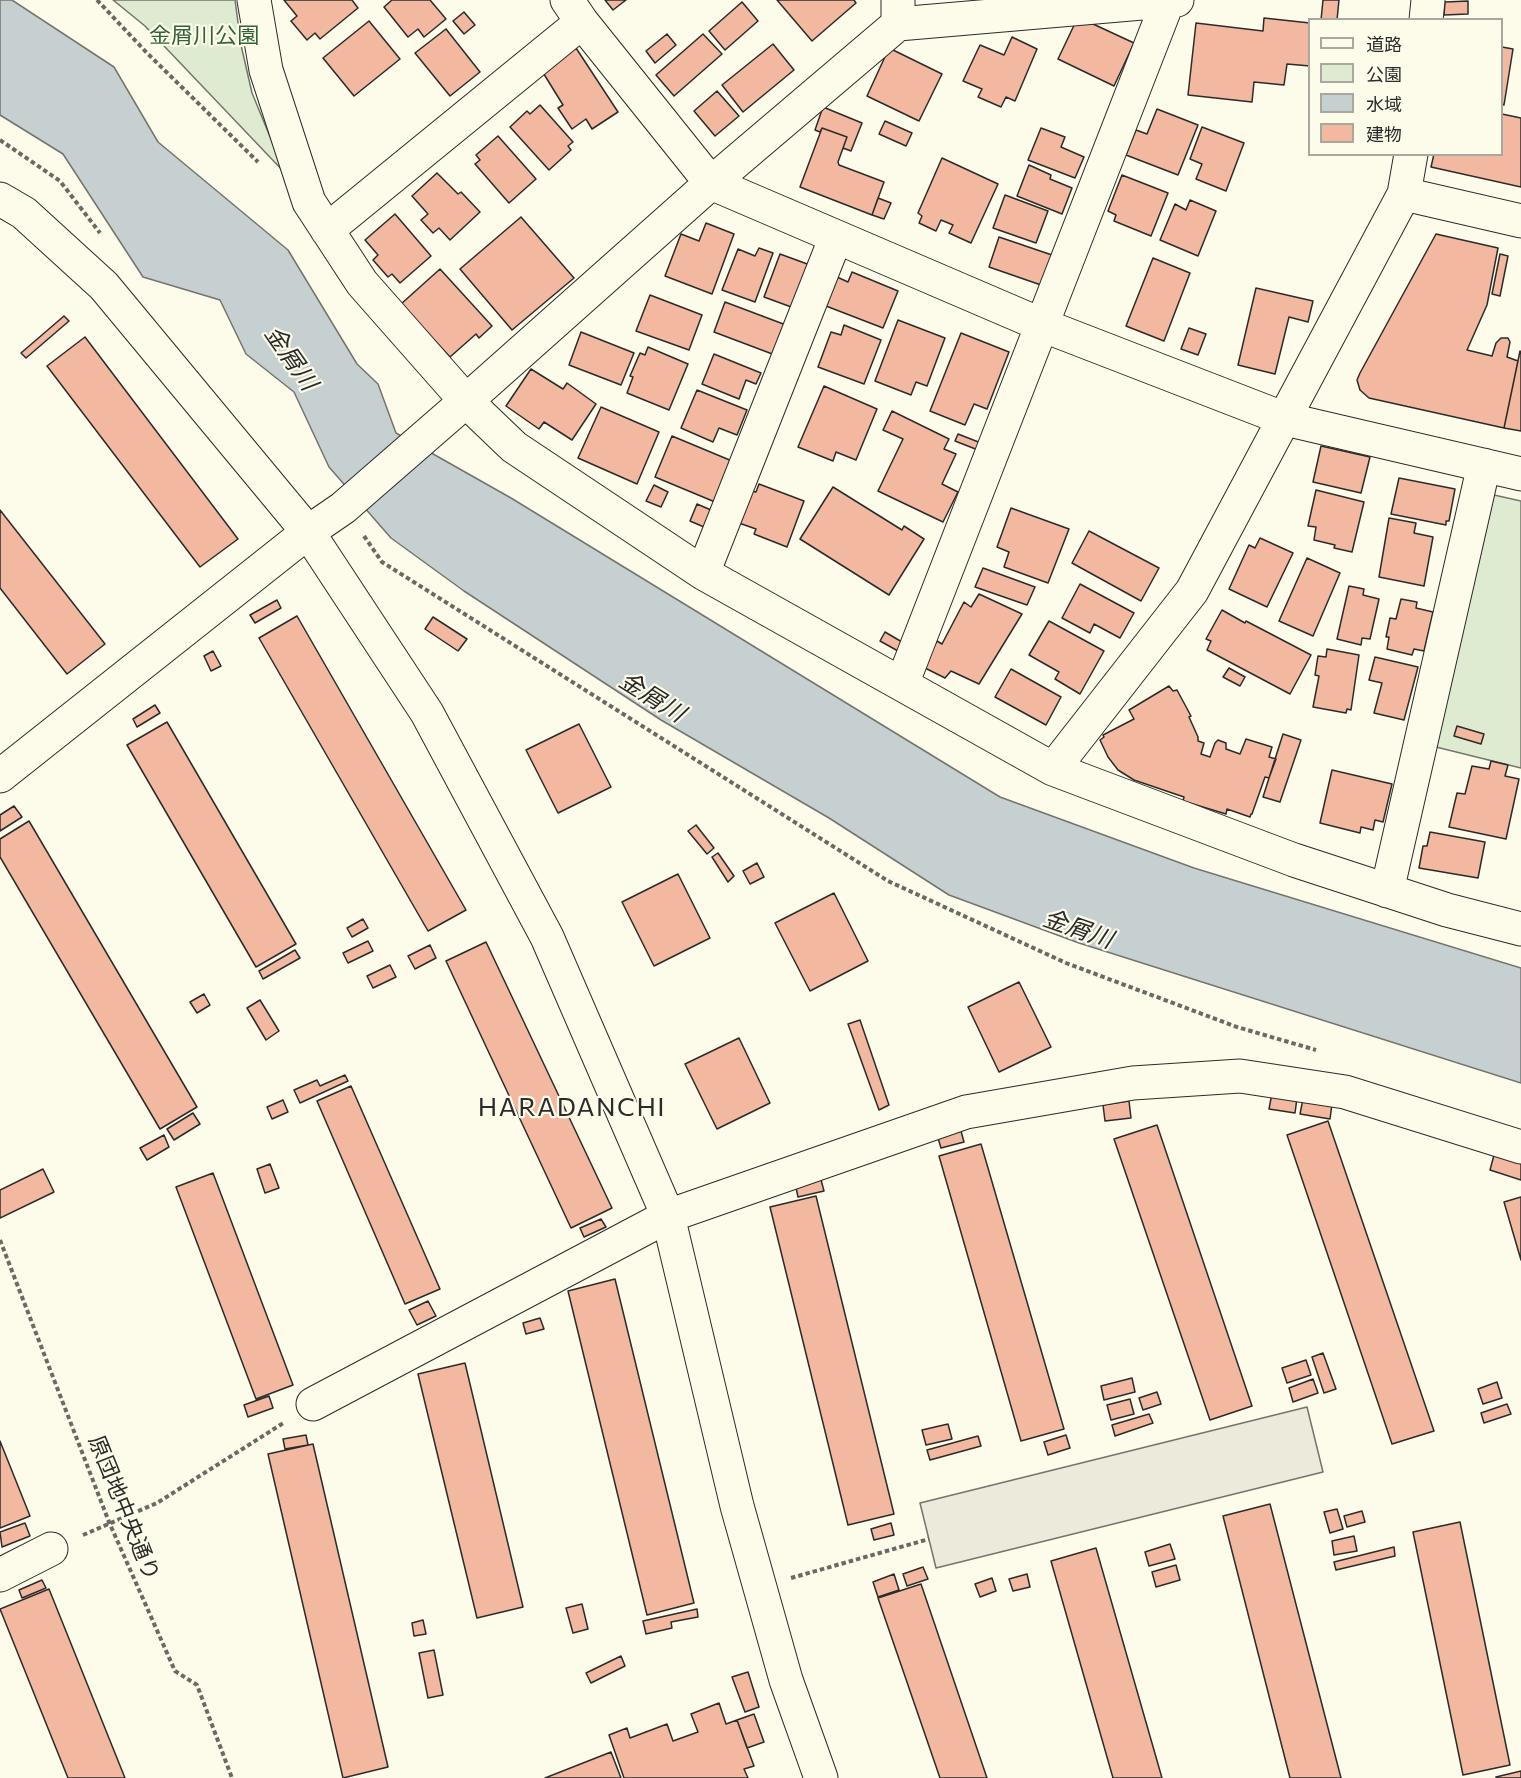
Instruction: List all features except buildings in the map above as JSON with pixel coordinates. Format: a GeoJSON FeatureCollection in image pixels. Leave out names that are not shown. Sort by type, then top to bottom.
{"type":"FeatureCollection","features":[{"type":"Feature","properties":{"kind":"street"},"geometry":{"type":"LineString","coordinates":[[254,0],[266,70],[309,202],[363,283],[466,401],[514,447],[703,573],[1053,769],[1294,860],[1447,910],[1521,929]]}},
{"type":"Feature","properties":{"kind":"street"},"geometry":{"type":"LineString","coordinates":[[0,776],[308,532],[343,508],[711,183],[898,12],[1177,0]]}},
{"type":"Feature","properties":{"kind":"street"},"geometry":{"type":"LineString","coordinates":[[1426,18],[1428,0]]}},
{"type":"Feature","properties":{"kind":"street"},"geometry":{"type":"LineString","coordinates":[[902,684],[1168,1]]}},
{"type":"Feature","properties":{"kind":"street"},"geometry":{"type":"LineString","coordinates":[[327,230],[575,11],[711,183],[1042,325],[1285,419],[1521,474]]}},
{"type":"Feature","properties":{"kind":"street"},"geometry":{"type":"LineString","coordinates":[[1053,769],[1192,591],[1404,194],[1411,156]]}},
{"type":"Feature","properties":{"kind":"street"},"geometry":{"type":"LineString","coordinates":[[1404,194],[1521,221]]}},
{"type":"Feature","properties":{"kind":"street"},"geometry":{"type":"LineString","coordinates":[[0,199],[24,213],[104,285],[308,532],[427,713],[547,936],[668,1216],[737,1506],[786,1680],[821,1778]]}},
{"type":"Feature","properties":{"kind":"street"},"geometry":{"type":"LineString","coordinates":[[703,573],[836,237]]}},
{"type":"Feature","properties":{"kind":"street"},"geometry":{"type":"LineString","coordinates":[[1387,891],[1484,465]]}},
{"type":"Feature","properties":{"kind":"street"},"geometry":{"type":"LineString","coordinates":[[313,1404],[668,1216],[966,1112],[1133,1083],[1240,1076],[1345,1092],[1521,1147]]}},
{"type":"Feature","properties":{"kind":"street"},"geometry":{"type":"LineString","coordinates":[[0,1575],[51,1549]]}},
{"type":"Feature","properties":{"kind":"path"},"geometry":{"type":"LineString","coordinates":[[97,0],[147,53],[259,163]]}},
{"type":"Feature","properties":{"kind":"path"},"geometry":{"type":"LineString","coordinates":[[0,140],[60,181],[107,241]]}},
{"type":"Feature","properties":{"kind":"path"},"geometry":{"type":"LineString","coordinates":[[343,508],[382,562],[888,881],[1066,963],[1236,1027],[1316,1050]]}},
{"type":"Feature","properties":{"kind":"path","name":"原団地中央通り"},"geometry":{"type":"LineString","coordinates":[[0,1240],[109,1522],[175,1671],[196,1685],[232,1778]]}},
{"type":"Feature","properties":{"kind":"path"},"geometry":{"type":"LineString","coordinates":[[51,1549],[157,1503],[313,1404]]}},
{"type":"Feature","properties":{"kind":"path"},"geometry":{"type":"LineString","coordinates":[[760,1587],[929,1539]]}},
{"type":"Feature","properties":{"kind":"green space","name":"金屑川公園"},"geometry":{"type":"Polygon","coordinates":[[[113,0],[235,0],[241,45],[252,93],[285,173],[145,26],[113,0]]]}},
{"type":"Feature","properties":{"kind":"green space"},"geometry":{"type":"Polygon","coordinates":[[[1494,495],[1521,501],[1521,768],[1436,747],[1494,495]]]}},
{"type":"Feature","properties":{"kind":"shaded area"},"geometry":{"type":"Polygon","coordinates":[[[1307,1407],[1323,1472],[936,1568],[920,1503],[1307,1407]]]}},
{"type":"Feature","properties":{"kind":"water","name":"金屑川"},"geometry":{"type":"Polygon","coordinates":[[[0,0],[12,0],[114,67],[158,142],[288,250],[357,364],[378,384],[396,433],[511,498],[1000,797],[1194,868],[1521,968],[1521,1083],[1079,943],[949,895],[829,818],[661,720],[464,591],[391,538],[329,467],[294,392],[246,354],[220,300],[143,277],[63,154],[0,115],[0,0]]]}},
{"type":"Feature","properties":{"kind":"district","name":"HARADANCHI"},"geometry":{"type":"Point","coordinates":[572,1107]}}]}
